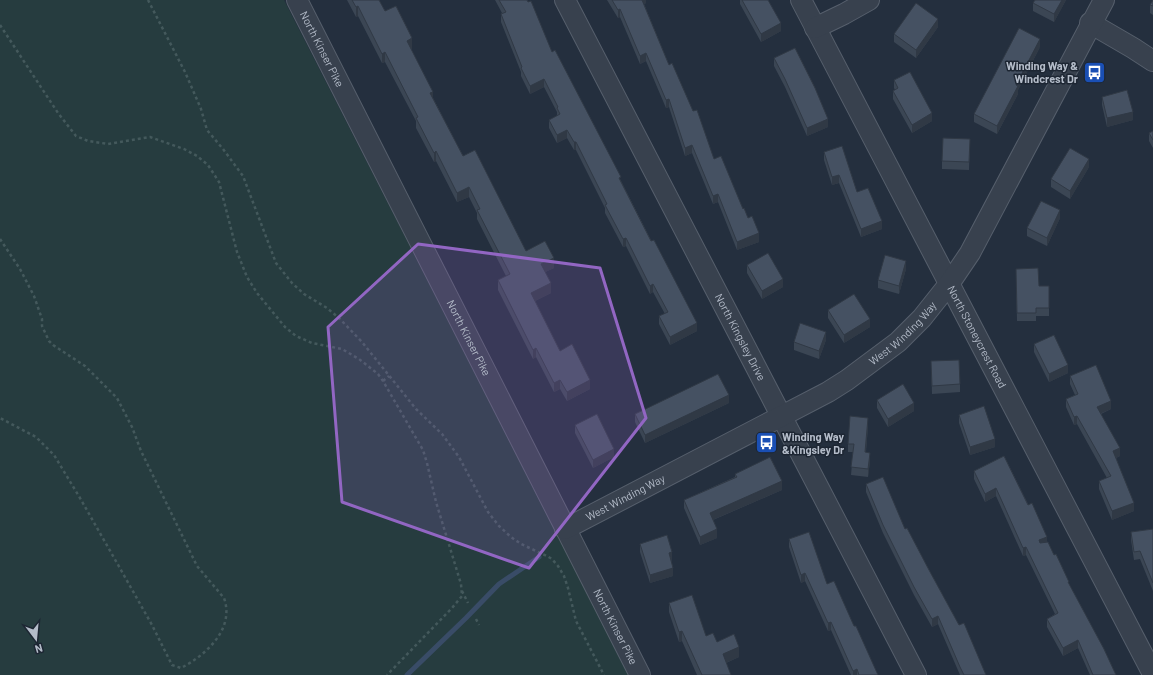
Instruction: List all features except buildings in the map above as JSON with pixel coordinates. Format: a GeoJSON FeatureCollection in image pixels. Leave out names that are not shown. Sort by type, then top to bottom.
{"type":"FeatureCollection","features":[{"type":"Feature","properties":{"kind":"street","name":"North Kinser Pike"},"geometry":{"type":"LineString","coordinates":[[298,0],[640,675]]}},
{"type":"Feature","properties":{"kind":"street","name":"North Kingsley Drive"},"geometry":{"type":"LineString","coordinates":[[565,0],[916,675]]}},
{"type":"Feature","properties":{"kind":"street","name":"North Stoneycrest Road"},"geometry":{"type":"LineString","coordinates":[[801,0],[1153,674]]}},
{"type":"Feature","properties":{"kind":"street"},"geometry":{"type":"LineString","coordinates":[[815,28],[869,0]]}},
{"type":"Feature","properties":{"kind":"street","name":"West Winding Way"},"geometry":{"type":"LineString","coordinates":[[565,529],[828,392],[875,360],[898,342],[922,318],[970,254],[1090,23],[1104,0]]}},
{"type":"Feature","properties":{"kind":"street"},"geometry":{"type":"LineString","coordinates":[[1090,23],[1153,61]]}},
{"type":"Feature","properties":{"kind":"path"},"geometry":{"type":"LineString","coordinates":[[148,0],[201,109],[207,130],[223,149],[242,176],[276,263],[304,294],[327,308],[340,319],[362,342],[416,409],[442,434],[458,457],[488,512],[499,526],[512,537],[552,559],[558,566],[564,576],[576,621],[604,675]]}},
{"type":"Feature","properties":{"kind":"path"},"geometry":{"type":"LineString","coordinates":[[0,25],[58,113],[76,136],[88,141],[108,144],[150,137],[184,149],[197,156],[208,165],[219,182],[238,252],[247,277],[257,293],[285,327],[296,336],[312,343],[342,350],[359,359],[378,374],[422,450],[462,590],[468,603]]}},
{"type":"Feature","properties":{"kind":"path"},"geometry":{"type":"LineString","coordinates":[[0,239],[20,270],[34,296],[42,319],[42,326],[49,341],[85,366],[117,398],[197,566],[224,598],[227,604],[226,619],[216,642],[202,654],[181,668],[172,665],[121,569],[54,455],[36,437],[0,418]]}},
{"type":"Feature","properties":{"kind":"path"},"geometry":{"type":"LineString","coordinates":[[383,381],[389,376]]}},
{"type":"Feature","properties":{"kind":"path"},"geometry":{"type":"LineString","coordinates":[[387,675],[452,608],[462,596],[462,590]]}},
{"type":"Feature","properties":{"kind":"path"},"geometry":{"type":"LineString","coordinates":[[476,619],[479,625]]}},
{"type":"Feature","properties":{"kind":"highlighted area"},"geometry":{"type":"Polygon","coordinates":[[[418,244],[600,268],[646,418],[529,568],[342,502],[328,327],[418,244]]]}},
{"type":"Feature","properties":{"kind":"green space"},"geometry":{"type":"Polygon","coordinates":[[[0,0],[284,0],[629,675],[0,675],[0,0]]]}},
{"type":"Feature","properties":{"kind":"waterway"},"geometry":{"type":"LineString","coordinates":[[407,675],[499,584],[539,557]]}},
{"type":"Feature","properties":{"kind":"place","name":"Winding Way & Windcrest Dr"},"geometry":{"type":"Point","coordinates":[1094,72]}},
{"type":"Feature","properties":{"kind":"place","name":"Winding Way &Kingsley Dr"},"geometry":{"type":"Point","coordinates":[766,443]}}]}
